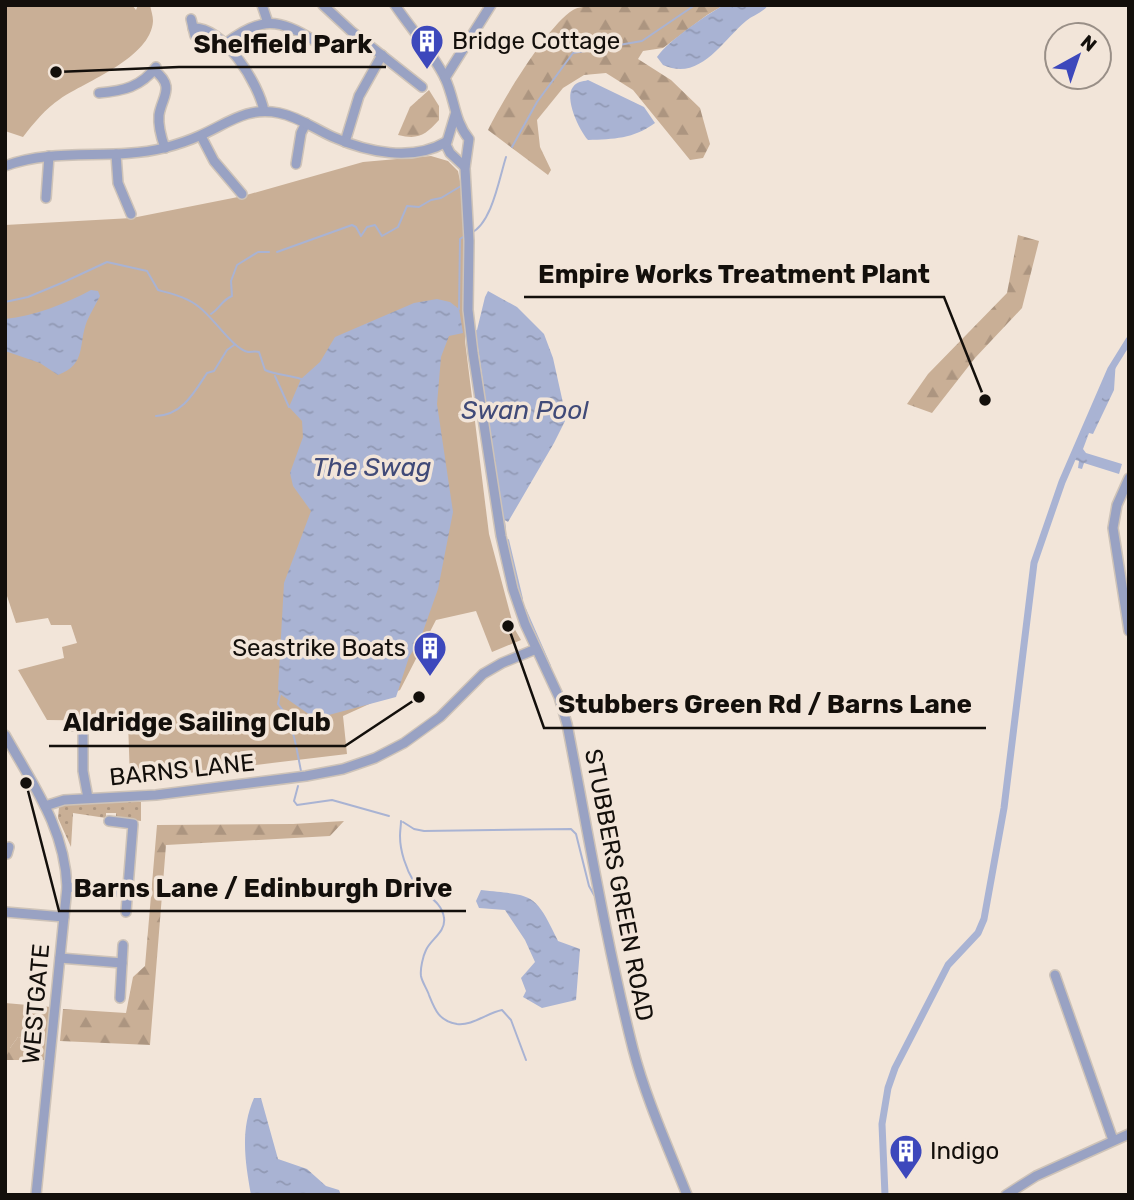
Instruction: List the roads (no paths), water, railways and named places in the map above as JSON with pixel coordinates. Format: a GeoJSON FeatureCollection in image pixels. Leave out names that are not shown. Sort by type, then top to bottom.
{"type":"FeatureCollection","features":[{"type":"Feature","properties":{"kind":"street"},"geometry":{"type":"LineString","coordinates":[[262,5],[268,23]]}},
{"type":"Feature","properties":{"kind":"street"},"geometry":{"type":"LineString","coordinates":[[323,5],[417,86]]}},
{"type":"Feature","properties":{"kind":"street"},"geometry":{"type":"LineString","coordinates":[[395,5],[445,78],[455,116],[469,139],[466,152],[451,154]]}},
{"type":"Feature","properties":{"kind":"street"},"geometry":{"type":"LineString","coordinates":[[445,78],[491,5]]}},
{"type":"Feature","properties":{"kind":"street"},"geometry":{"type":"LineString","coordinates":[[225,44],[253,26],[275,22],[293,28],[316,42]]}},
{"type":"Feature","properties":{"kind":"street"},"geometry":{"type":"LineString","coordinates":[[193,28],[208,29],[225,44],[257,86],[264,111]]}},
{"type":"Feature","properties":{"kind":"street"},"geometry":{"type":"LineString","coordinates":[[345,142],[359,96],[383,55]]}},
{"type":"Feature","properties":{"kind":"street"},"geometry":{"type":"LineString","coordinates":[[99,93],[128,89],[139,84],[156,68],[166,86],[167,94],[159,115],[160,133],[165,148]]}},
{"type":"Feature","properties":{"kind":"street"},"geometry":{"type":"LineString","coordinates":[[110,80],[110,92]]}},
{"type":"Feature","properties":{"kind":"street"},"geometry":{"type":"LineString","coordinates":[[6,164],[28,158],[116,154],[165,148],[201,136],[240,115],[264,111],[285,114],[345,142],[385,153],[436,148],[451,154],[465,168]]}},
{"type":"Feature","properties":{"kind":"street"},"geometry":{"type":"LineString","coordinates":[[451,154],[448,139],[455,116]]}},
{"type":"Feature","properties":{"kind":"street"},"geometry":{"type":"LineString","coordinates":[[296,164],[303,149],[301,133],[306,123]]}},
{"type":"Feature","properties":{"kind":"street"},"geometry":{"type":"LineString","coordinates":[[436,148],[455,132],[463,133]]}},
{"type":"Feature","properties":{"kind":"street"},"geometry":{"type":"LineString","coordinates":[[201,136],[214,161],[232,174],[242,194]]}},
{"type":"Feature","properties":{"kind":"street","name":"STUBBERS GREEN ROAD"},"geometry":{"type":"LineString","coordinates":[[466,152],[470,326],[493,487],[511,581],[525,624],[559,697],[567,724],[615,969],[634,1050],[647,1094],[687,1195]]}},
{"type":"Feature","properties":{"kind":"street"},"geometry":{"type":"LineString","coordinates":[[116,154],[118,183],[131,199],[131,214]]}},
{"type":"Feature","properties":{"kind":"street"},"geometry":{"type":"LineString","coordinates":[[49,156],[47,193],[58,192]]}},
{"type":"Feature","properties":{"kind":"street"},"geometry":{"type":"LineString","coordinates":[[1129,478],[1117,505],[1113,528],[1129,631]]}},
{"type":"Feature","properties":{"kind":"street","name":"BARNS LANE"},"geometry":{"type":"LineString","coordinates":[[45,806],[64,800],[140,797],[306,776],[360,764],[390,751],[422,731],[450,709],[475,681],[493,667],[536,649]]}},
{"type":"Feature","properties":{"kind":"street"},"geometry":{"type":"LineString","coordinates":[[72,726],[96,726]]}},
{"type":"Feature","properties":{"kind":"street"},"geometry":{"type":"LineString","coordinates":[[83,726],[83,771],[88,798]]}},
{"type":"Feature","properties":{"kind":"street"},"geometry":{"type":"LineString","coordinates":[[5,735],[45,806]]}},
{"type":"Feature","properties":{"kind":"street","name":"WESTGATE"},"geometry":{"type":"LineString","coordinates":[[36,1195],[66,887],[64,851],[45,806]]}},
{"type":"Feature","properties":{"kind":"street"},"geometry":{"type":"LineString","coordinates":[[109,821],[134,824],[126,912]]}},
{"type":"Feature","properties":{"kind":"street"},"geometry":{"type":"LineString","coordinates":[[66,887],[128,892]]}},
{"type":"Feature","properties":{"kind":"street"},"geometry":{"type":"LineString","coordinates":[[5,912],[64,917]]}},
{"type":"Feature","properties":{"kind":"street"},"geometry":{"type":"LineString","coordinates":[[120,998],[123,945]]}},
{"type":"Feature","properties":{"kind":"street"},"geometry":{"type":"LineString","coordinates":[[60,958],[122,963]]}},
{"type":"Feature","properties":{"kind":"street"},"geometry":{"type":"LineString","coordinates":[[1055,975],[1114,1140]]}},
{"type":"Feature","properties":{"kind":"street"},"geometry":{"type":"LineString","coordinates":[[1006,1195],[1036,1176],[1129,1134]]}},
{"type":"Feature","properties":{"kind":"water"},"geometry":{"type":"Polygon","coordinates":[[[724,5],[768,5],[746,21],[699,64],[676,69],[663,65],[657,57],[662,51],[688,29],[724,5]]]}},
{"type":"Feature","properties":{"kind":"water"},"geometry":{"type":"Polygon","coordinates":[[[588,80],[644,107],[655,123],[631,135],[588,140],[577,122],[570,99],[575,85],[588,80]]]}},
{"type":"Feature","properties":{"kind":"water"},"geometry":{"type":"Polygon","coordinates":[[[91,290],[98,291],[100,296],[84,329],[78,359],[67,370],[58,375],[40,363],[5,351],[5,319],[49,309],[91,290]]]}},
{"type":"Feature","properties":{"kind":"water","name":"Swan Pool"},"geometry":{"type":"Polygon","coordinates":[[[488,291],[517,307],[544,334],[553,358],[565,412],[565,421],[554,443],[508,522],[503,519],[478,348],[473,331],[477,330],[488,291]]]}},
{"type":"Feature","properties":{"kind":"water","name":"The Swag"},"geometry":{"type":"Polygon","coordinates":[[[437,299],[450,302],[459,309],[463,333],[449,336],[441,357],[437,404],[453,512],[438,589],[420,640],[409,657],[396,697],[325,716],[310,715],[280,694],[278,689],[284,583],[311,511],[293,486],[290,473],[303,437],[302,421],[289,407],[301,379],[320,362],[335,337],[414,303],[437,299]]]}},
{"type":"Feature","properties":{"kind":"water"},"geometry":{"type":"Polygon","coordinates":[[[1116,359],[1114,390],[1093,434],[1089,433],[1083,449],[1086,453],[1122,464],[1119,474],[1084,463],[1082,469],[1078,468],[1079,461],[1072,459],[1116,359]]]}},
{"type":"Feature","properties":{"kind":"water"},"geometry":{"type":"Polygon","coordinates":[[[481,890],[512,893],[530,899],[543,913],[558,941],[580,949],[576,1000],[542,1008],[523,997],[526,991],[521,978],[535,962],[525,940],[505,910],[479,908],[476,901],[481,890]]]}},
{"type":"Feature","properties":{"kind":"water"},"geometry":{"type":"Polygon","coordinates":[[[254,1098],[261,1098],[278,1159],[307,1169],[326,1186],[339,1190],[341,1195],[251,1195],[245,1134],[254,1098]]]}},
{"type":"Feature","properties":{"kind":"waterway"},"geometry":{"type":"LineString","coordinates":[[512,147],[537,102],[573,53],[642,41],[695,5]]}},
{"type":"Feature","properties":{"kind":"waterway"},"geometry":{"type":"LineString","coordinates":[[471,233],[478,228],[489,210],[506,157]]}},
{"type":"Feature","properties":{"kind":"waterway"},"geometry":{"type":"LineString","coordinates":[[277,252],[352,225],[361,236],[367,227],[375,225],[382,236],[398,227],[407,206],[419,207],[461,186]]}},
{"type":"Feature","properties":{"kind":"waterway"},"geometry":{"type":"LineString","coordinates":[[459,309],[460,239],[466,235]]}},
{"type":"Feature","properties":{"kind":"waterway"},"geometry":{"type":"LineString","coordinates":[[211,314],[232,296],[231,281],[237,265],[258,252],[269,252]]}},
{"type":"Feature","properties":{"kind":"waterway"},"geometry":{"type":"LineString","coordinates":[[5,302],[28,297],[107,262],[147,271],[158,290],[194,304],[242,350],[259,352],[265,370],[301,379]]}},
{"type":"Feature","properties":{"kind":"waterway"},"geometry":{"type":"LineString","coordinates":[[885,1195],[882,1124],[888,1088],[895,1068],[948,965],[978,933],[984,919],[1004,808],[1034,563],[1062,482],[1111,369],[1129,340]]}},
{"type":"Feature","properties":{"kind":"waterway"},"geometry":{"type":"LineString","coordinates":[[156,416],[173,412],[186,402],[207,373],[214,371],[227,350],[234,345]]}},
{"type":"Feature","properties":{"kind":"waterway"},"geometry":{"type":"LineString","coordinates":[[275,376],[289,407]]}},
{"type":"Feature","properties":{"kind":"waterway"},"geometry":{"type":"LineString","coordinates":[[504,521],[505,529]]}},
{"type":"Feature","properties":{"kind":"waterway"},"geometry":{"type":"LineString","coordinates":[[508,540],[522,599]]}},
{"type":"Feature","properties":{"kind":"waterway"},"geometry":{"type":"LineString","coordinates":[[525,609],[550,666]]}},
{"type":"Feature","properties":{"kind":"waterway"},"geometry":{"type":"LineString","coordinates":[[280,694],[278,704],[291,727],[301,771]]}},
{"type":"Feature","properties":{"kind":"waterway"},"geometry":{"type":"LineString","coordinates":[[298,786],[294,801],[297,805],[332,800],[389,816]]}},
{"type":"Feature","properties":{"kind":"waterway"},"geometry":{"type":"LineString","coordinates":[[401,821],[401,848],[408,871],[418,887],[436,902],[443,912],[443,927],[428,946],[421,966],[422,978],[433,1005],[438,1014],[457,1024],[468,1023],[502,1010],[511,1020],[526,1060]]}},
{"type":"Feature","properties":{"kind":"waterway"},"geometry":{"type":"LineString","coordinates":[[403,822],[414,829],[424,831],[571,829],[576,834],[589,886],[594,895]]}},
{"type":"Feature","properties":{"kind":"place","name":"Bridge Cottage"},"geometry":{"type":"Point","coordinates":[427,71]}},
{"type":"Feature","properties":{"kind":"place","name":"Shelfield Park"},"geometry":{"type":"Point","coordinates":[56,72]}},
{"type":"Feature","properties":{"kind":"place","name":"Empire Works Treatment Plant"},"geometry":{"type":"Point","coordinates":[985,400]}},
{"type":"Feature","properties":{"kind":"place","name":"Stubbers Green Rd / Barns Lane"},"geometry":{"type":"Point","coordinates":[508,626]}},
{"type":"Feature","properties":{"kind":"place","name":"Seastrike Boats"},"geometry":{"type":"Point","coordinates":[430,678]}},
{"type":"Feature","properties":{"kind":"place","name":"Aldridge Sailing Club"},"geometry":{"type":"Point","coordinates":[419,697]}},
{"type":"Feature","properties":{"kind":"place","name":"Barns Lane / Edinburgh Drive"},"geometry":{"type":"Point","coordinates":[26,783]}},
{"type":"Feature","properties":{"kind":"place","name":"Indigo"},"geometry":{"type":"Point","coordinates":[906,1181]}}]}
